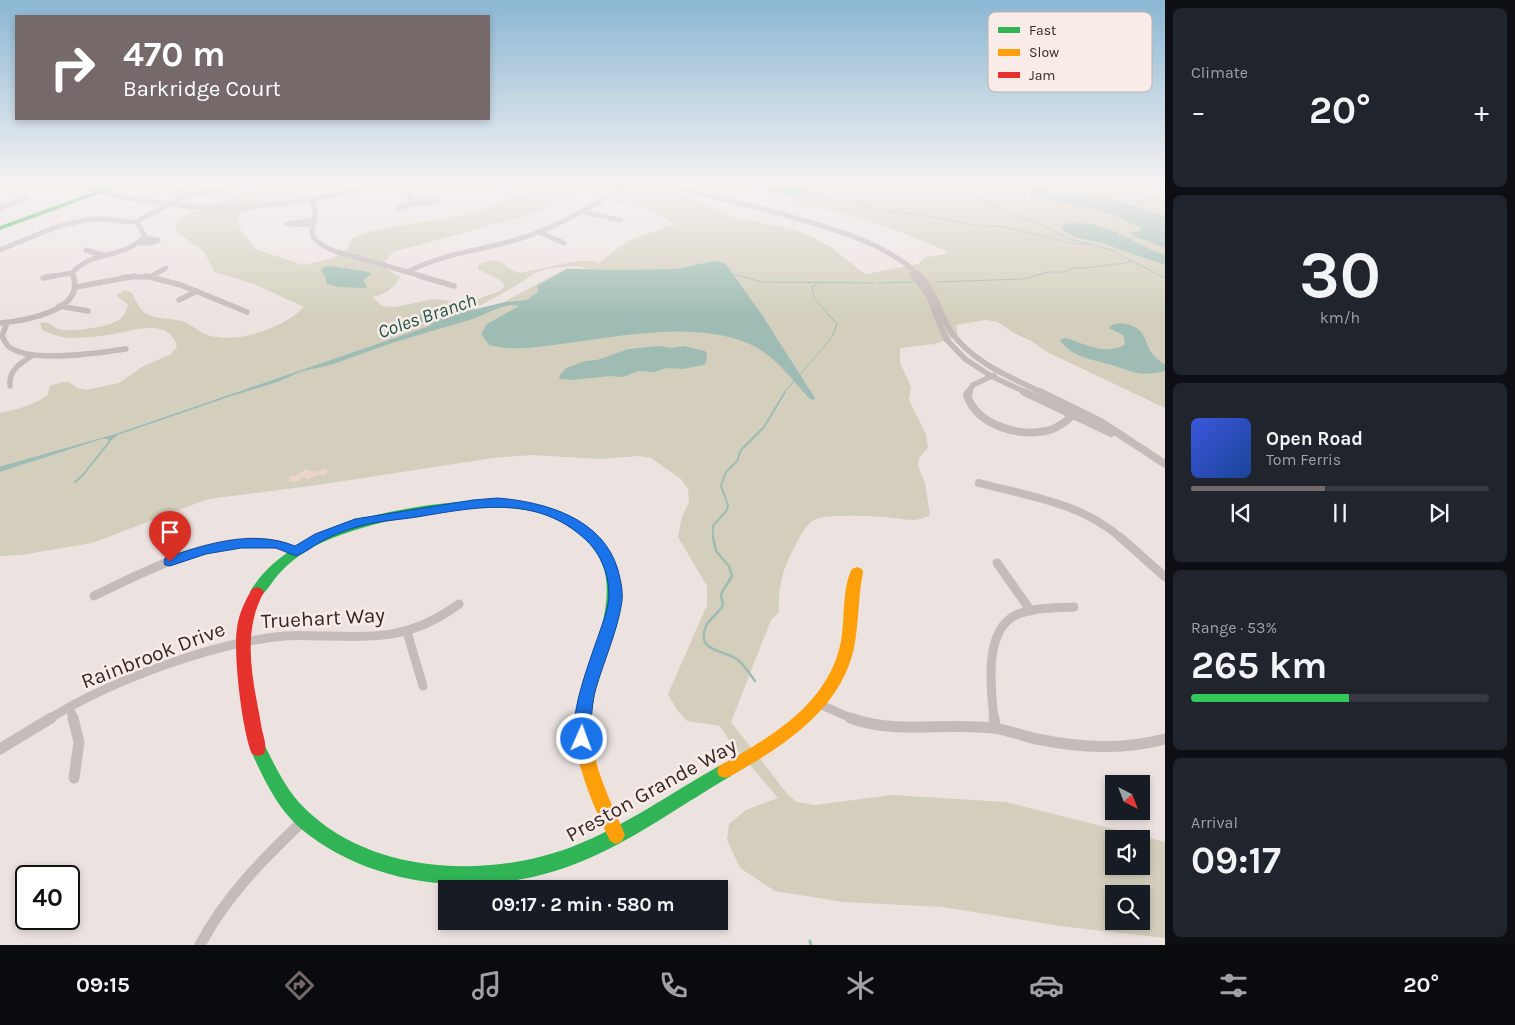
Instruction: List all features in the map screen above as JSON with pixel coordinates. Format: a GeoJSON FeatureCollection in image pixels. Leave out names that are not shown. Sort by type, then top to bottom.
{"type":"FeatureCollection","features":[{"type":"Feature","properties":{"kind":"street"},"geometry":{"type":"LineString","coordinates":[[0,250],[60,228]]}},
{"type":"Feature","properties":{"kind":"street"},"geometry":{"type":"LineString","coordinates":[[140,228],[144,234],[144,238]]}},
{"type":"Feature","properties":{"kind":"street"},"geometry":{"type":"LineString","coordinates":[[311,228],[312,237],[328,248],[454,286]]}},
{"type":"Feature","properties":{"kind":"street"},"geometry":{"type":"LineString","coordinates":[[409,271],[434,259],[548,228]]}},
{"type":"Feature","properties":{"kind":"street"},"geometry":{"type":"LineString","coordinates":[[821,228],[840,234],[882,253],[900,264],[921,284],[928,295],[946,339],[969,363],[991,376],[1121,434],[1165,464]]}},
{"type":"Feature","properties":{"kind":"street"},"geometry":{"type":"LineString","coordinates":[[829,228],[888,252],[911,267],[934,292],[950,330],[979,359],[1076,413]]}},
{"type":"Feature","properties":{"kind":"street"},"geometry":{"type":"LineString","coordinates":[[539,232],[564,244]]}},
{"type":"Feature","properties":{"kind":"street"},"geometry":{"type":"LineString","coordinates":[[43,278],[72,273],[74,269],[84,262],[138,243],[151,243],[158,240],[144,238],[138,243]]}},
{"type":"Feature","properties":{"kind":"street"},"geometry":{"type":"LineString","coordinates":[[86,250],[103,255]]}},
{"type":"Feature","properties":{"kind":"street"},"geometry":{"type":"LineString","coordinates":[[152,276],[166,268]]}},
{"type":"Feature","properties":{"kind":"street"},"geometry":{"type":"LineString","coordinates":[[72,273],[76,287],[72,296],[60,306],[33,317],[3,323],[1,339],[15,349],[33,355],[60,356],[106,352],[126,348]]}},
{"type":"Feature","properties":{"kind":"street"},"geometry":{"type":"LineString","coordinates":[[76,287],[129,277],[152,276],[197,291],[247,312]]}},
{"type":"Feature","properties":{"kind":"street"},"geometry":{"type":"LineString","coordinates":[[179,300],[197,291]]}},
{"type":"Feature","properties":{"kind":"street"},"geometry":{"type":"LineString","coordinates":[[60,306],[88,312]]}},
{"type":"Feature","properties":{"kind":"street"},"geometry":{"type":"LineString","coordinates":[[10,386],[8,377],[11,372],[33,355]]}},
{"type":"Feature","properties":{"kind":"street"},"geometry":{"type":"LineString","coordinates":[[1000,372],[973,385],[967,395],[970,406],[989,421],[1024,432],[1043,431],[1055,428],[1076,413]]}},
{"type":"Feature","properties":{"kind":"street"},"geometry":{"type":"LineString","coordinates":[[979,483],[1066,507],[1092,517],[1106,526],[1165,577]]}},
{"type":"Feature","properties":{"kind":"street","name":"Preston Grande Way"},"geometry":{"type":"LineString","coordinates":[[616,835],[588,767],[582,739],[582,723],[587,692],[614,607],[616,586],[609,561],[592,537],[563,517],[543,509],[498,502],[461,505],[355,523],[319,537],[296,551],[274,570],[255,594],[243,625],[242,642],[252,722],[260,755],[273,784],[303,821],[349,851],[374,862],[425,873],[452,876],[484,876],[544,866],[575,855],[616,835],[788,731],[819,704],[833,682],[846,653],[850,631],[853,584],[857,572]]}},
{"type":"Feature","properties":{"kind":"street"},"geometry":{"type":"LineString","coordinates":[[94,596],[164,564],[204,550],[241,543],[264,543],[284,545],[296,551]]}},
{"type":"Feature","properties":{"kind":"street"},"geometry":{"type":"LineString","coordinates":[[997,563],[1030,611]]}},
{"type":"Feature","properties":{"kind":"street","name":"Truehart Way"},"geometry":{"type":"LineString","coordinates":[[242,642],[285,636],[374,637],[407,632],[444,615],[459,604]]}},
{"type":"Feature","properties":{"kind":"street"},"geometry":{"type":"LineString","coordinates":[[996,728],[992,668],[994,643],[1002,626],[1009,619],[1030,611],[1074,607]]}},
{"type":"Feature","properties":{"kind":"street"},"geometry":{"type":"LineString","coordinates":[[407,632],[423,686]]}},
{"type":"Feature","properties":{"kind":"street","name":"Rainbrook Drive"},"geometry":{"type":"LineString","coordinates":[[0,749],[69,708],[132,678],[242,642]]}},
{"type":"Feature","properties":{"kind":"street"},"geometry":{"type":"LineString","coordinates":[[819,704],[853,720],[880,726],[895,728],[962,726],[996,728],[1058,744],[1090,748],[1124,748],[1165,739]]}},
{"type":"Feature","properties":{"kind":"street"},"geometry":{"type":"LineString","coordinates":[[69,708],[80,735],[80,750],[74,778]]}},
{"type":"Feature","properties":{"kind":"street"},"geometry":{"type":"LineString","coordinates":[[200,945],[212,921],[231,894],[303,821]]}},
{"type":"Feature","properties":{"kind":"shaded area"},"geometry":{"type":"Polygon","coordinates":[[[176,228],[240,228],[255,249],[303,265],[330,259],[347,250],[352,239],[379,229],[480,228],[393,252],[385,261],[385,268],[400,277],[389,290],[373,297],[382,306],[395,307],[434,299],[467,303],[500,291],[505,286],[500,280],[478,269],[478,265],[487,262],[501,262],[519,273],[577,261],[599,261],[595,266],[629,240],[663,228],[787,228],[808,235],[831,247],[865,274],[918,264],[926,257],[945,254],[946,251],[889,228],[1165,228],[1165,408],[1047,352],[998,322],[986,320],[956,325],[958,337],[934,344],[900,348],[900,363],[911,387],[909,400],[926,434],[928,448],[919,458],[918,466],[925,483],[930,515],[912,520],[866,516],[831,516],[816,519],[808,525],[786,565],[781,580],[779,612],[771,620],[731,722],[789,796],[797,802],[815,805],[892,795],[1006,802],[1117,830],[1105,830],[1105,875],[1150,875],[1150,838],[1165,842],[1165,938],[1060,926],[943,907],[843,902],[775,891],[740,868],[727,840],[729,824],[746,810],[778,798],[731,743],[720,726],[687,721],[677,710],[668,694],[707,605],[707,586],[678,537],[682,517],[689,502],[688,489],[681,479],[651,458],[639,456],[600,459],[532,455],[493,458],[318,485],[208,499],[92,543],[21,555],[0,556],[0,472],[102,439],[108,439],[108,441],[118,435],[278,382],[300,372],[331,365],[392,343],[473,319],[567,268],[590,269],[577,266],[549,268],[537,272],[472,310],[424,313],[418,323],[432,325],[115,434],[0,467],[0,413],[36,402],[47,396],[50,386],[62,382],[69,382],[77,388],[86,390],[119,383],[142,367],[171,354],[177,347],[173,338],[167,332],[160,329],[151,328],[82,338],[67,338],[42,330],[40,323],[45,322],[58,329],[70,330],[88,329],[112,323],[121,318],[128,305],[116,295],[125,290],[132,293],[142,310],[149,315],[182,321],[207,335],[223,338],[261,332],[285,321],[304,307],[254,284],[215,272],[204,252],[176,231],[176,228]]]}},
{"type":"Feature","properties":{"kind":"sand"},"geometry":{"type":"Polygon","coordinates":[[[305,469],[314,472],[324,469],[328,471],[324,475],[315,476],[309,480],[304,477],[296,482],[289,481],[289,477],[298,475],[305,469]]]}},
{"type":"Feature","properties":{"kind":"water"},"geometry":{"type":"Polygon","coordinates":[[[1062,228],[1104,228],[1113,231],[1165,255],[1165,265],[1102,243],[1075,237],[1062,228]]]}},
{"type":"Feature","properties":{"kind":"water"},"geometry":{"type":"Polygon","coordinates":[[[1141,228],[1165,228],[1165,248],[1134,236],[1131,232],[1139,231],[1141,228]]]}},
{"type":"Feature","properties":{"kind":"water"},"geometry":{"type":"Polygon","coordinates":[[[714,261],[725,263],[762,315],[815,398],[814,400],[810,399],[784,370],[762,351],[733,338],[711,333],[663,332],[638,334],[529,348],[489,345],[481,334],[487,324],[519,306],[510,305],[473,319],[392,343],[331,365],[300,372],[278,382],[118,435],[108,443],[108,439],[102,439],[0,472],[0,467],[2,466],[115,434],[432,325],[416,321],[418,316],[424,313],[472,310],[505,302],[527,300],[538,292],[537,286],[567,269],[677,269],[714,261]]]}},
{"type":"Feature","properties":{"kind":"water"},"geometry":{"type":"Polygon","coordinates":[[[331,266],[372,274],[363,280],[367,287],[365,288],[339,287],[327,284],[325,276],[321,271],[324,267],[331,266]]]}},
{"type":"Feature","properties":{"kind":"water"},"geometry":{"type":"Polygon","coordinates":[[[1120,323],[1131,325],[1138,329],[1152,352],[1165,364],[1165,371],[1150,374],[1132,372],[1076,354],[1070,351],[1060,340],[1065,338],[1102,349],[1117,348],[1124,345],[1123,335],[1109,328],[1120,323]]]}},
{"type":"Feature","properties":{"kind":"water"},"geometry":{"type":"Polygon","coordinates":[[[659,346],[672,348],[684,346],[705,351],[707,354],[706,363],[683,369],[667,368],[655,372],[638,371],[623,377],[610,376],[571,380],[560,379],[559,376],[566,368],[585,361],[597,360],[629,349],[659,346]]]}},
{"type":"Feature","properties":{"kind":"waterway"},"geometry":{"type":"LineString","coordinates":[[1009,228],[1111,250],[1165,278]]}},
{"type":"Feature","properties":{"kind":"waterway"},"geometry":{"type":"LineString","coordinates":[[1049,228],[1066,238],[1089,244]]}},
{"type":"Feature","properties":{"kind":"waterway"},"geometry":{"type":"LineString","coordinates":[[1130,239],[1140,237]]}},
{"type":"Feature","properties":{"kind":"waterway","name":"Coles Branch"},"geometry":{"type":"LineString","coordinates":[[936,282],[1023,279],[1049,272],[1065,272],[1071,268],[1087,268],[1131,262]]}},
{"type":"Feature","properties":{"kind":"waterway","name":"Coles Branch"},"geometry":{"type":"LineString","coordinates":[[730,273],[761,282],[874,283]]}},
{"type":"Feature","properties":{"kind":"waterway","name":"Coles Branch"},"geometry":{"type":"LineString","coordinates":[[879,283],[913,282]]}},
{"type":"Feature","properties":{"kind":"waterway"},"geometry":{"type":"LineString","coordinates":[[799,376],[832,337],[837,324],[814,298],[812,287],[817,284]]}},
{"type":"Feature","properties":{"kind":"waterway"},"geometry":{"type":"LineString","coordinates":[[784,393],[794,381]]}},
{"type":"Feature","properties":{"kind":"waterway"},"geometry":{"type":"LineString","coordinates":[[713,537],[713,526],[727,510],[728,505],[721,486],[726,472],[737,461],[741,450],[764,427],[785,392]]}},
{"type":"Feature","properties":{"kind":"waterway"},"geometry":{"type":"LineString","coordinates":[[75,482],[83,475],[109,442]]}},
{"type":"Feature","properties":{"kind":"waterway"},"geometry":{"type":"LineString","coordinates":[[713,537],[716,551],[729,566],[732,576],[721,594],[723,605],[706,626],[705,641],[713,649],[738,660],[755,681]]}},
{"type":"Feature","properties":{"kind":"waterway"},"geometry":{"type":"LineString","coordinates":[[810,941],[811,945]]}},
{"type":"Feature","properties":{"kind":"traffic: fast"},"geometry":{"type":"LineString","coordinates":[[257,592],[273,572],[291,555],[312,542],[334,532],[381,519],[430,510],[482,504],[513,504],[550,512],[567,519],[582,529],[606,556],[612,574],[614,593],[612,614],[607,634]]}},
{"type":"Feature","properties":{"kind":"traffic: fast"},"geometry":{"type":"LineString","coordinates":[[258,749],[277,789],[306,821],[341,846],[381,863],[425,873],[470,876],[514,872],[578,854],[621,833],[725,771]]}},
{"type":"Feature","properties":{"kind":"traffic: slow"},"geometry":{"type":"LineString","coordinates":[[725,771],[781,737],[799,723],[828,691],[839,672],[846,651],[857,572]]}},
{"type":"Feature","properties":{"kind":"traffic: slow"},"geometry":{"type":"LineString","coordinates":[[607,634],[585,703],[583,738],[585,755],[595,787],[616,835]]}},
{"type":"Feature","properties":{"kind":"traffic: jam"},"geometry":{"type":"LineString","coordinates":[[257,592],[246,616],[243,654],[253,728],[258,749]]}},
{"type":"Feature","properties":{"kind":"route"},"geometry":{"type":"LineString","coordinates":[[170,562],[188,554],[241,543],[278,544],[296,551],[319,537],[355,523],[461,505],[498,502],[520,504],[543,509],[563,517],[585,531],[598,543],[609,561],[616,586],[614,607],[587,692],[582,723],[582,739]]}}]}
